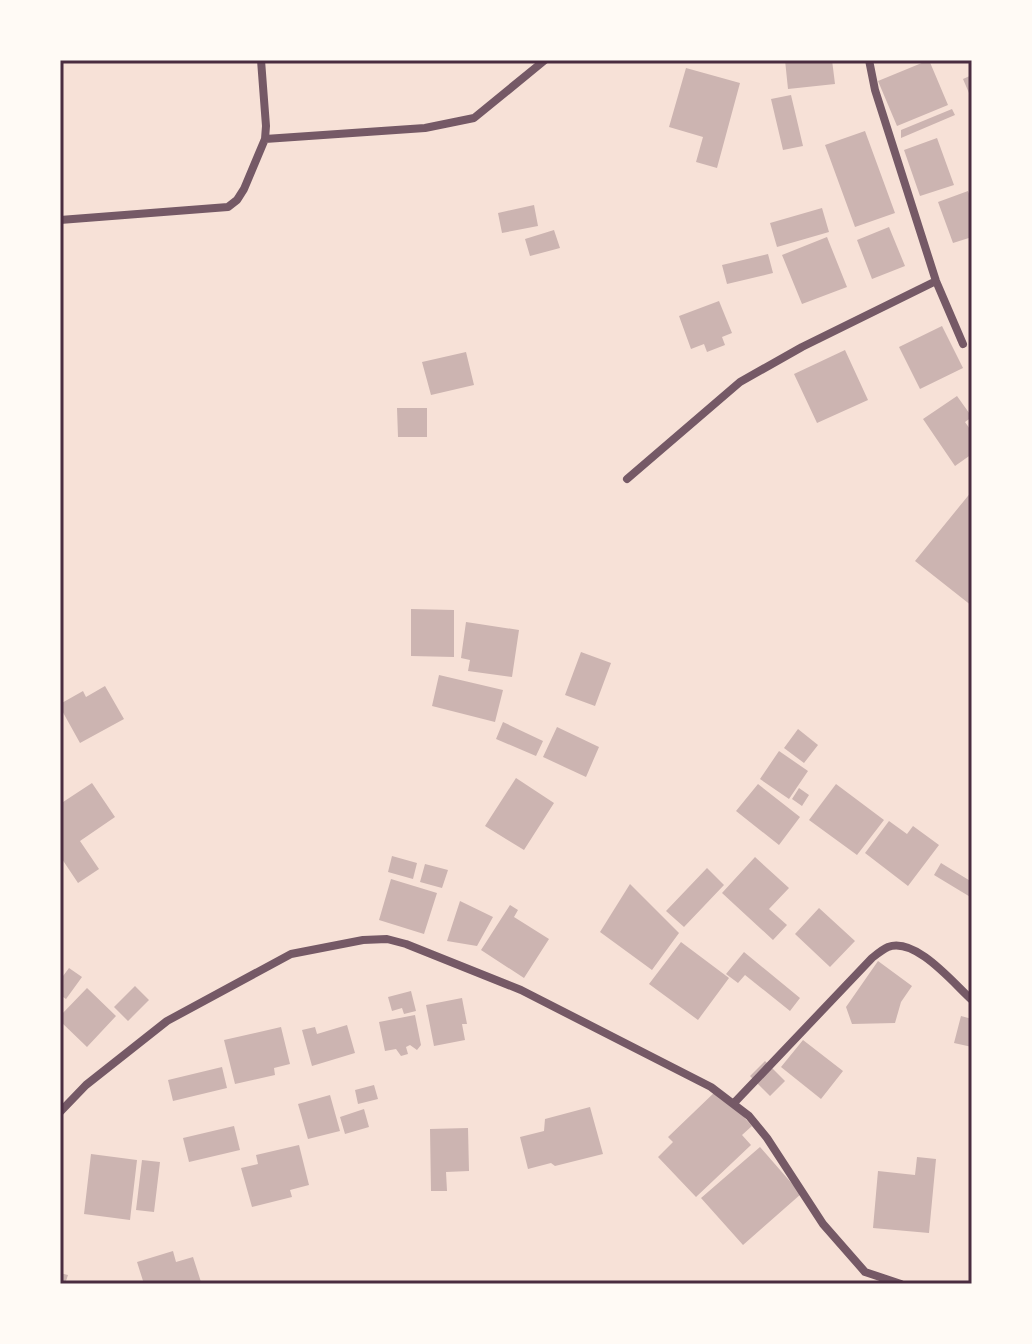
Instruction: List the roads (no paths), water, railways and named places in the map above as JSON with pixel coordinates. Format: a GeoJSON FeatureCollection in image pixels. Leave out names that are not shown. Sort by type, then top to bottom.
{"type":"FeatureCollection","features":[{"type":"Feature","properties":{"kind":"street"},"geometry":{"type":"LineString","coordinates":[[60,220],[228,207],[237,200],[265,139],[261,60]]}},
{"type":"Feature","properties":{"kind":"street"},"geometry":{"type":"LineString","coordinates":[[265,139],[425,128],[474,118],[545,60]]}},
{"type":"Feature","properties":{"kind":"street"},"geometry":{"type":"LineString","coordinates":[[869,60],[875,90],[936,281],[963,344]]}},
{"type":"Feature","properties":{"kind":"street"},"geometry":{"type":"LineString","coordinates":[[627,479],[740,382],[802,347],[936,281]]}},
{"type":"Feature","properties":{"kind":"street"},"geometry":{"type":"LineString","coordinates":[[60,1112],[86,1085],[167,1021],[291,954],[363,940],[387,939],[521,990],[701,1082],[734,1103],[767,1138],[823,1224],[865,1272],[901,1284]]}},
{"type":"Feature","properties":{"kind":"street"},"geometry":{"type":"LineString","coordinates":[[734,1103],[872,958],[889,947],[907,946],[927,959],[972,1000]]}}]}
